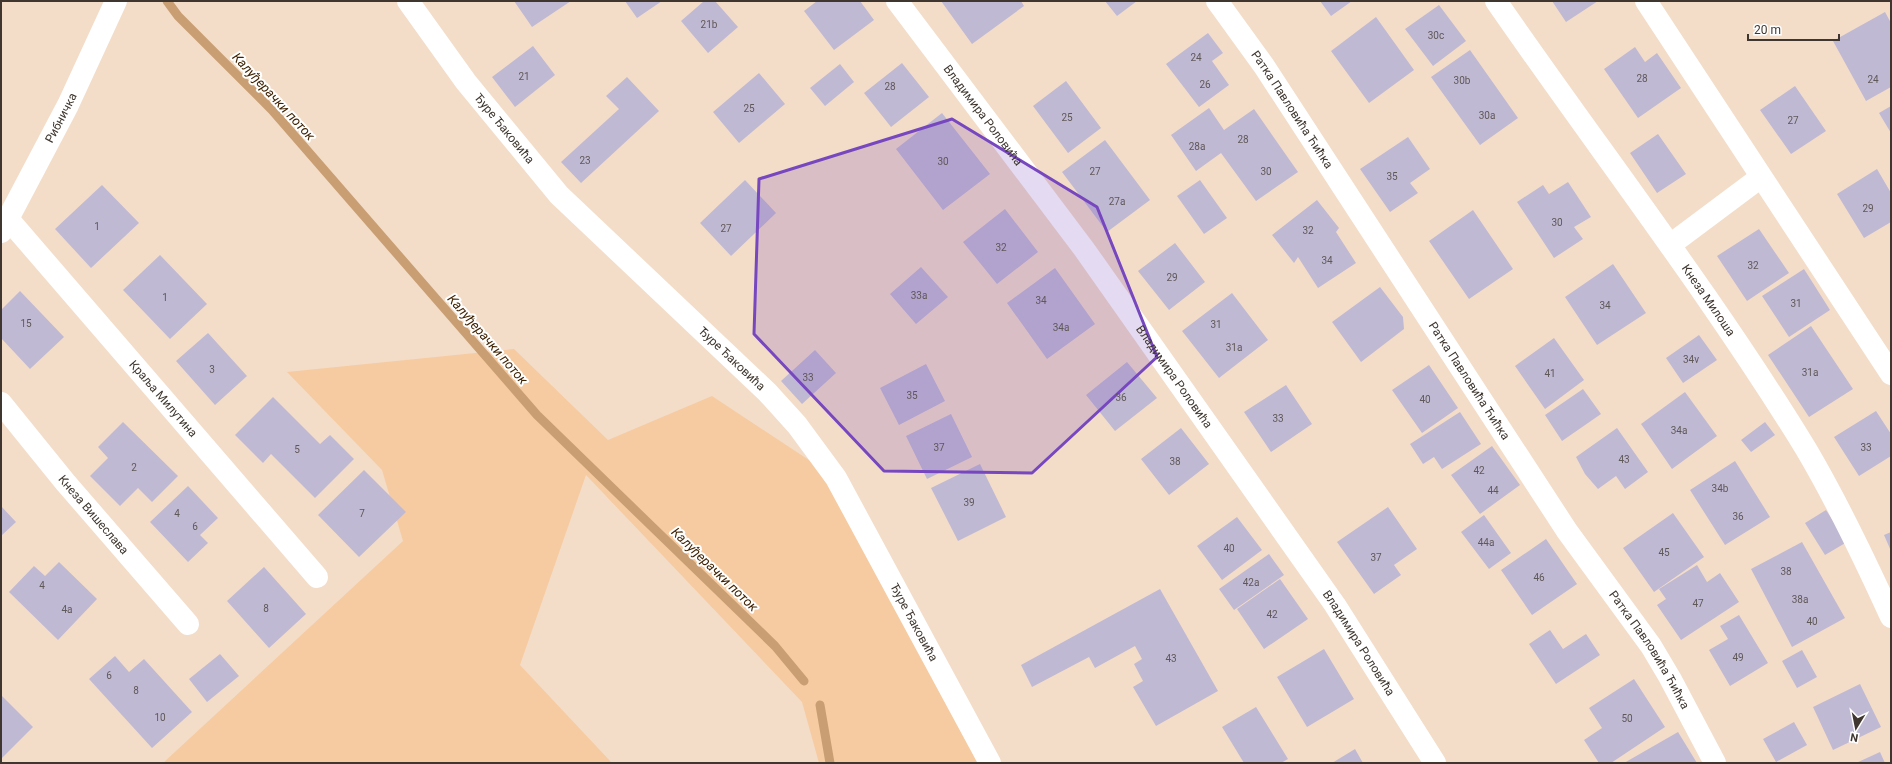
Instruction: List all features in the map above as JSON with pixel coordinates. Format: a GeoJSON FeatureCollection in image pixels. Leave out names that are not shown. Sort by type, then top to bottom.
{"type":"FeatureCollection","features":[{"type":"Feature","properties":{"kind":"street","name":"Рибничка"},"geometry":{"type":"LineString","coordinates":[[5,226],[68,105],[116,1]]}},
{"type":"Feature","properties":{"kind":"street","name":"Ђуре Ђаковића"},"geometry":{"type":"LineString","coordinates":[[408,1],[466,82],[559,195],[767,392],[797,425],[836,478],[990,763]]}},
{"type":"Feature","properties":{"kind":"street","name":"Владимира Роловића"},"geometry":{"type":"LineString","coordinates":[[897,1],[1084,249],[1336,605],[1435,763]]}},
{"type":"Feature","properties":{"kind":"street","name":"Ратка Павловића Ћићка"},"geometry":{"type":"LineString","coordinates":[[1217,1],[1269,72],[1568,531],[1651,646],[1670,678],[1715,763]]}},
{"type":"Feature","properties":{"kind":"street","name":"Кнеза Милоша"},"geometry":{"type":"LineString","coordinates":[[1496,1],[1670,245],[1806,450],[1848,526],[1891,617]]}},
{"type":"Feature","properties":{"kind":"street"},"geometry":{"type":"LineString","coordinates":[[1646,1],[1891,374]]}},
{"type":"Feature","properties":{"kind":"street"},"geometry":{"type":"LineString","coordinates":[[1670,245],[1761,177]]}},
{"type":"Feature","properties":{"kind":"street","name":"Краља Милутина"},"geometry":{"type":"LineString","coordinates":[[5,226],[317,577]]}},
{"type":"Feature","properties":{"kind":"street","name":"Кнеза Вишеслава"},"geometry":{"type":"LineString","coordinates":[[1,403],[65,482],[188,624]]}},
{"type":"Feature","properties":{"kind":"highlighted area"},"geometry":{"type":"Polygon","coordinates":[[[952,119],[1097,207],[1157,357],[1032,473],[884,471],[754,334],[759,179],[952,119]]]}},
{"type":"Feature","properties":{"kind":"shaded area"},"geometry":{"type":"Polygon","coordinates":[[[514,349],[608,440],[712,396],[836,478],[990,763],[819,763],[802,702],[586,475],[520,665],[612,763],[163,763],[403,541],[382,470],[287,372],[514,349]]]}},
{"type":"Feature","properties":{"kind":"building"},"geometry":{"type":"Polygon","coordinates":[[[514,1],[571,1],[532,27],[514,1]]]}},
{"type":"Feature","properties":{"kind":"building"},"geometry":{"type":"Polygon","coordinates":[[[625,1],[662,1],[637,18],[625,1]]]}},
{"type":"Feature","properties":{"kind":"building"},"geometry":{"type":"Polygon","coordinates":[[[704,1],[715,1],[738,27],[708,53],[681,21],[704,1]]]}},
{"type":"Feature","properties":{"kind":"building"},"geometry":{"type":"Polygon","coordinates":[[[817,1],[860,1],[874,20],[834,50],[804,11],[817,1]]]}},
{"type":"Feature","properties":{"kind":"building"},"geometry":{"type":"Polygon","coordinates":[[[941,1],[1021,1],[1024,6],[972,44],[941,1]]]}},
{"type":"Feature","properties":{"kind":"building"},"geometry":{"type":"Polygon","coordinates":[[[1105,1],[1137,1],[1117,16],[1105,1]]]}},
{"type":"Feature","properties":{"kind":"building"},"geometry":{"type":"Polygon","coordinates":[[[1320,1],[1352,1],[1331,16],[1320,1]]]}},
{"type":"Feature","properties":{"kind":"building"},"geometry":{"type":"Polygon","coordinates":[[[1552,1],[1598,1],[1566,22],[1552,1]]]}},
{"type":"Feature","properties":{"kind":"building"},"geometry":{"type":"Polygon","coordinates":[[[1439,5],[1466,41],[1433,66],[1405,29],[1439,5]]]}},
{"type":"Feature","properties":{"kind":"building"},"geometry":{"type":"Polygon","coordinates":[[[1885,12],[1891,23],[1891,87],[1866,101],[1833,41],[1885,12]]]}},
{"type":"Feature","properties":{"kind":"building"},"geometry":{"type":"Polygon","coordinates":[[[1376,17],[1414,70],[1369,103],[1331,51],[1376,17]]]}},
{"type":"Feature","properties":{"kind":"building"},"geometry":{"type":"Polygon","coordinates":[[[1208,33],[1223,53],[1212,61],[1229,85],[1199,107],[1166,64],[1208,33]]]}},
{"type":"Feature","properties":{"kind":"building"},"geometry":{"type":"Polygon","coordinates":[[[533,46],[555,75],[515,107],[492,77],[533,46]]]}},
{"type":"Feature","properties":{"kind":"building"},"geometry":{"type":"Polygon","coordinates":[[[1635,47],[1645,62],[1657,53],[1681,88],[1638,118],[1604,69],[1635,47]]]}},
{"type":"Feature","properties":{"kind":"building"},"geometry":{"type":"Polygon","coordinates":[[[1470,50],[1518,118],[1480,145],[1431,77],[1470,50]]]}},
{"type":"Feature","properties":{"kind":"building"},"geometry":{"type":"Polygon","coordinates":[[[902,63],[929,97],[891,127],[864,93],[902,63]]]}},
{"type":"Feature","properties":{"kind":"building"},"geometry":{"type":"Polygon","coordinates":[[[840,64],[854,82],[825,106],[810,88],[840,64]]]}},
{"type":"Feature","properties":{"kind":"building"},"geometry":{"type":"Polygon","coordinates":[[[759,73],[785,104],[739,143],[713,112],[759,73]]]}},
{"type":"Feature","properties":{"kind":"building"},"geometry":{"type":"Polygon","coordinates":[[[627,77],[659,111],[581,183],[561,162],[619,109],[606,96],[627,77]]]}},
{"type":"Feature","properties":{"kind":"building"},"geometry":{"type":"Polygon","coordinates":[[[1066,81],[1101,128],[1068,153],[1033,106],[1066,81]]]}},
{"type":"Feature","properties":{"kind":"building"},"geometry":{"type":"Polygon","coordinates":[[[1795,86],[1826,131],[1791,154],[1760,110],[1795,86]]]}},
{"type":"Feature","properties":{"kind":"building"},"geometry":{"type":"Polygon","coordinates":[[[1891,106],[1891,133],[1879,113],[1891,106]]]}},
{"type":"Feature","properties":{"kind":"building"},"geometry":{"type":"Polygon","coordinates":[[[1209,108],[1224,130],[1254,109],[1298,172],[1256,201],[1221,153],[1196,171],[1171,135],[1209,108]]]}},
{"type":"Feature","properties":{"kind":"building"},"geometry":{"type":"Polygon","coordinates":[[[942,113],[990,174],[943,210],[896,149],[942,113]]]}},
{"type":"Feature","properties":{"kind":"building"},"geometry":{"type":"Polygon","coordinates":[[[1658,134],[1686,174],[1657,193],[1630,153],[1658,134]]]}},
{"type":"Feature","properties":{"kind":"building"},"geometry":{"type":"Polygon","coordinates":[[[1408,137],[1430,169],[1410,183],[1418,193],[1390,212],[1360,169],[1408,137]]]}},
{"type":"Feature","properties":{"kind":"building"},"geometry":{"type":"Polygon","coordinates":[[[1105,140],[1150,200],[1107,232],[1062,172],[1105,140]]]}},
{"type":"Feature","properties":{"kind":"building"},"geometry":{"type":"Polygon","coordinates":[[[1877,169],[1891,193],[1891,222],[1864,238],[1837,194],[1877,169]]]}},
{"type":"Feature","properties":{"kind":"building"},"geometry":{"type":"Polygon","coordinates":[[[745,180],[776,213],[731,256],[700,223],[745,180]]]}},
{"type":"Feature","properties":{"kind":"building"},"geometry":{"type":"Polygon","coordinates":[[[1200,180],[1227,218],[1204,234],[1177,196],[1200,180]]]}},
{"type":"Feature","properties":{"kind":"building"},"geometry":{"type":"Polygon","coordinates":[[[1568,182],[1591,217],[1574,227],[1583,239],[1554,258],[1517,202],[1543,185],[1549,194],[1568,182]]]}},
{"type":"Feature","properties":{"kind":"building"},"geometry":{"type":"Polygon","coordinates":[[[102,185],[139,223],[91,268],[55,229],[102,185]]]}},
{"type":"Feature","properties":{"kind":"building"},"geometry":{"type":"Polygon","coordinates":[[[1317,200],[1339,228],[1336,232],[1356,263],[1318,288],[1298,257],[1294,263],[1272,235],[1317,200]]]}},
{"type":"Feature","properties":{"kind":"building"},"geometry":{"type":"Polygon","coordinates":[[[1005,209],[1038,252],[997,284],[963,242],[1005,209]]]}},
{"type":"Feature","properties":{"kind":"building"},"geometry":{"type":"Polygon","coordinates":[[[1473,210],[1513,269],[1469,299],[1429,241],[1473,210]]]}},
{"type":"Feature","properties":{"kind":"building"},"geometry":{"type":"Polygon","coordinates":[[[1759,229],[1789,273],[1747,301],[1717,256],[1759,229]]]}},
{"type":"Feature","properties":{"kind":"building"},"geometry":{"type":"Polygon","coordinates":[[[1175,243],[1205,282],[1169,310],[1138,271],[1175,243]]]}},
{"type":"Feature","properties":{"kind":"building"},"geometry":{"type":"Polygon","coordinates":[[[160,255],[207,304],[170,339],[123,290],[160,255]]]}},
{"type":"Feature","properties":{"kind":"building"},"geometry":{"type":"Polygon","coordinates":[[[1613,264],[1646,313],[1597,345],[1565,297],[1613,264]]]}},
{"type":"Feature","properties":{"kind":"building"},"geometry":{"type":"Polygon","coordinates":[[[921,267],[948,297],[916,324],[890,294],[921,267]]]}},
{"type":"Feature","properties":{"kind":"building"},"geometry":{"type":"Polygon","coordinates":[[[1055,268],[1095,324],[1047,359],[1007,303],[1055,268]]]}},
{"type":"Feature","properties":{"kind":"building"},"geometry":{"type":"Polygon","coordinates":[[[1804,269],[1830,310],[1789,337],[1762,296],[1804,269]]]}},
{"type":"Feature","properties":{"kind":"building"},"geometry":{"type":"Polygon","coordinates":[[[1380,287],[1403,317],[1404,329],[1361,362],[1332,322],[1380,287]]]}},
{"type":"Feature","properties":{"kind":"building"},"geometry":{"type":"Polygon","coordinates":[[[20,291],[64,337],[30,369],[1,338],[1,310],[20,291]]]}},
{"type":"Feature","properties":{"kind":"building"},"geometry":{"type":"Polygon","coordinates":[[[1232,293],[1268,340],[1219,378],[1182,331],[1232,293]]]}},
{"type":"Feature","properties":{"kind":"building"},"geometry":{"type":"Polygon","coordinates":[[[1811,326],[1853,389],[1809,417],[1768,355],[1811,326]]]}},
{"type":"Feature","properties":{"kind":"building"},"geometry":{"type":"Polygon","coordinates":[[[208,333],[247,376],[215,405],[176,361],[208,333]]]}},
{"type":"Feature","properties":{"kind":"building"},"geometry":{"type":"Polygon","coordinates":[[[1699,335],[1717,360],[1683,383],[1666,358],[1699,335]]]}},
{"type":"Feature","properties":{"kind":"building"},"geometry":{"type":"Polygon","coordinates":[[[1554,338],[1584,380],[1545,409],[1515,366],[1554,338]]]}},
{"type":"Feature","properties":{"kind":"building"},"geometry":{"type":"Polygon","coordinates":[[[815,350],[836,373],[802,404],[781,381],[815,350]]]}},
{"type":"Feature","properties":{"kind":"building"},"geometry":{"type":"Polygon","coordinates":[[[1127,362],[1157,398],[1115,431],[1086,395],[1127,362]]]}},
{"type":"Feature","properties":{"kind":"building"},"geometry":{"type":"Polygon","coordinates":[[[926,364],[945,401],[899,425],[880,388],[926,364]]]}},
{"type":"Feature","properties":{"kind":"building"},"geometry":{"type":"Polygon","coordinates":[[[1429,365],[1458,408],[1422,433],[1392,390],[1429,365]]]}},
{"type":"Feature","properties":{"kind":"building"},"geometry":{"type":"Polygon","coordinates":[[[1286,385],[1312,424],[1271,452],[1244,412],[1286,385]]]}},
{"type":"Feature","properties":{"kind":"building"},"geometry":{"type":"Polygon","coordinates":[[[1583,389],[1601,414],[1562,441],[1545,415],[1583,389]]]}},
{"type":"Feature","properties":{"kind":"building"},"geometry":{"type":"Polygon","coordinates":[[[1685,392],[1717,436],[1672,469],[1641,424],[1685,392]]]}},
{"type":"Feature","properties":{"kind":"building"},"geometry":{"type":"Polygon","coordinates":[[[273,397],[320,444],[330,435],[354,459],[315,498],[271,454],[263,463],[235,435],[273,397]]]}},
{"type":"Feature","properties":{"kind":"building"},"geometry":{"type":"Polygon","coordinates":[[[1876,411],[1891,434],[1891,456],[1859,476],[1834,437],[1876,411]]]}},
{"type":"Feature","properties":{"kind":"building"},"geometry":{"type":"Polygon","coordinates":[[[1460,412],[1481,444],[1442,469],[1434,457],[1423,464],[1410,444],[1460,412]]]}},
{"type":"Feature","properties":{"kind":"building"},"geometry":{"type":"Polygon","coordinates":[[[951,414],[972,457],[927,479],[906,436],[951,414]]]}},
{"type":"Feature","properties":{"kind":"building"},"geometry":{"type":"Polygon","coordinates":[[[123,422],[178,476],[152,502],[138,488],[120,506],[90,476],[108,458],[98,447],[123,422]]]}},
{"type":"Feature","properties":{"kind":"building"},"geometry":{"type":"Polygon","coordinates":[[[1765,422],[1775,435],[1751,452],[1741,440],[1765,422]]]}},
{"type":"Feature","properties":{"kind":"building"},"geometry":{"type":"Polygon","coordinates":[[[1181,428],[1209,464],[1169,495],[1141,459],[1181,428]]]}},
{"type":"Feature","properties":{"kind":"building"},"geometry":{"type":"Polygon","coordinates":[[[1617,428],[1648,472],[1625,489],[1616,476],[1598,489],[1585,474],[1576,457],[1617,428]]]}},
{"type":"Feature","properties":{"kind":"building"},"geometry":{"type":"Polygon","coordinates":[[[1492,446],[1520,485],[1480,514],[1451,475],[1492,446]]]}},
{"type":"Feature","properties":{"kind":"building"},"geometry":{"type":"Polygon","coordinates":[[[1735,461],[1770,517],[1725,545],[1690,490],[1735,461]]]}},
{"type":"Feature","properties":{"kind":"building"},"geometry":{"type":"Polygon","coordinates":[[[980,464],[1006,517],[958,541],[931,488],[980,464]]]}},
{"type":"Feature","properties":{"kind":"building"},"geometry":{"type":"Polygon","coordinates":[[[364,470],[406,512],[359,557],[318,515],[364,470]]]}},
{"type":"Feature","properties":{"kind":"building"},"geometry":{"type":"Polygon","coordinates":[[[188,486],[218,518],[200,535],[208,543],[188,562],[150,522],[188,486]]]}},
{"type":"Feature","properties":{"kind":"building"},"geometry":{"type":"Polygon","coordinates":[[[1,506],[16,522],[1,536],[1,506]]]}},
{"type":"Feature","properties":{"kind":"building"},"geometry":{"type":"Polygon","coordinates":[[[1388,507],[1417,549],[1394,565],[1401,575],[1374,594],[1337,542],[1388,507]]]}},
{"type":"Feature","properties":{"kind":"building"},"geometry":{"type":"Polygon","coordinates":[[[1826,510],[1847,542],[1825,555],[1805,523],[1826,510]]]}},
{"type":"Feature","properties":{"kind":"building"},"geometry":{"type":"Polygon","coordinates":[[[1673,513],[1704,557],[1654,592],[1623,548],[1673,513]]]}},
{"type":"Feature","properties":{"kind":"building"},"geometry":{"type":"Polygon","coordinates":[[[1484,515],[1511,553],[1489,569],[1461,532],[1484,515]]]}},
{"type":"Feature","properties":{"kind":"building"},"geometry":{"type":"Polygon","coordinates":[[[1237,517],[1262,550],[1222,580],[1197,546],[1237,517]]]}},
{"type":"Feature","properties":{"kind":"building"},"geometry":{"type":"Polygon","coordinates":[[[1891,532],[1891,551],[1884,535],[1891,532]]]}},
{"type":"Feature","properties":{"kind":"building"},"geometry":{"type":"Polygon","coordinates":[[[1546,539],[1577,584],[1532,615],[1501,570],[1546,539]]]}},
{"type":"Feature","properties":{"kind":"building"},"geometry":{"type":"Polygon","coordinates":[[[1802,542],[1845,618],[1792,647],[1751,569],[1802,542]]]}},
{"type":"Feature","properties":{"kind":"building"},"geometry":{"type":"Polygon","coordinates":[[[1269,554],[1284,575],[1234,610],[1219,589],[1269,554]]]}},
{"type":"Feature","properties":{"kind":"building"},"geometry":{"type":"Polygon","coordinates":[[[59,562],[97,599],[58,640],[9,592],[34,566],[45,576],[59,562]]]}},
{"type":"Feature","properties":{"kind":"building"},"geometry":{"type":"Polygon","coordinates":[[[1697,565],[1707,582],[1720,573],[1739,602],[1681,640],[1657,605],[1666,599],[1659,589],[1697,565]]]}},
{"type":"Feature","properties":{"kind":"building"},"geometry":{"type":"Polygon","coordinates":[[[264,567],[306,614],[269,648],[227,601],[264,567]]]}},
{"type":"Feature","properties":{"kind":"building"},"geometry":{"type":"Polygon","coordinates":[[[1280,579],[1308,619],[1264,649],[1237,609],[1280,579]]]}},
{"type":"Feature","properties":{"kind":"building"},"geometry":{"type":"Polygon","coordinates":[[[1160,589],[1218,691],[1156,726],[1133,687],[1143,681],[1134,664],[1142,659],[1135,646],[1095,668],[1089,657],[1032,687],[1021,665],[1160,589]]]}},
{"type":"Feature","properties":{"kind":"building"},"geometry":{"type":"Polygon","coordinates":[[[1739,615],[1768,663],[1730,686],[1709,650],[1728,639],[1720,626],[1739,615]]]}},
{"type":"Feature","properties":{"kind":"building"},"geometry":{"type":"Polygon","coordinates":[[[1550,630],[1563,649],[1586,634],[1600,655],[1556,684],[1529,644],[1550,630]]]}},
{"type":"Feature","properties":{"kind":"building"},"geometry":{"type":"Polygon","coordinates":[[[1324,649],[1354,699],[1307,727],[1277,677],[1324,649]]]}},
{"type":"Feature","properties":{"kind":"building"},"geometry":{"type":"Polygon","coordinates":[[[1802,650],[1817,677],[1797,688],[1782,661],[1802,650]]]}},
{"type":"Feature","properties":{"kind":"building"},"geometry":{"type":"Polygon","coordinates":[[[220,654],[239,676],[207,702],[189,679],[220,654]]]}},
{"type":"Feature","properties":{"kind":"building"},"geometry":{"type":"Polygon","coordinates":[[[115,656],[129,672],[144,659],[192,712],[152,748],[89,679],[115,656]]]}},
{"type":"Feature","properties":{"kind":"building"},"geometry":{"type":"Polygon","coordinates":[[[1634,679],[1665,727],[1611,763],[1599,763],[1584,740],[1602,728],[1589,708],[1634,679]]]}},
{"type":"Feature","properties":{"kind":"building"},"geometry":{"type":"Polygon","coordinates":[[[1860,684],[1881,727],[1833,750],[1813,707],[1860,684]]]}},
{"type":"Feature","properties":{"kind":"building"},"geometry":{"type":"Polygon","coordinates":[[[1,695],[33,727],[1,759],[1,695]]]}},
{"type":"Feature","properties":{"kind":"building"},"geometry":{"type":"Polygon","coordinates":[[[1256,707],[1288,759],[1281,763],[1244,763],[1222,727],[1256,707]]]}},
{"type":"Feature","properties":{"kind":"building"},"geometry":{"type":"Polygon","coordinates":[[[1794,722],[1807,745],[1776,762],[1763,739],[1794,722]]]}},
{"type":"Feature","properties":{"kind":"building"},"geometry":{"type":"Polygon","coordinates":[[[1678,732],[1697,763],[1624,763],[1678,732]]]}},
{"type":"Feature","properties":{"kind":"building"},"geometry":{"type":"Polygon","coordinates":[[[1355,749],[1363,763],[1332,763],[1355,749]]]}},
{"type":"Feature","properties":{"kind":"building"},"geometry":{"type":"Polygon","coordinates":[[[1880,752],[1885,763],[1856,763],[1880,752]]]}},
{"type":"Feature","properties":{"kind":"waterway","name":"Калуђерачки поток"},"geometry":{"type":"LineString","coordinates":[[167,1],[178,16],[272,110],[537,415],[775,646],[804,681]]}},
{"type":"Feature","properties":{"kind":"waterway","name":"Калуђерачки поток"},"geometry":{"type":"LineString","coordinates":[[820,705],[830,763]]}}]}
